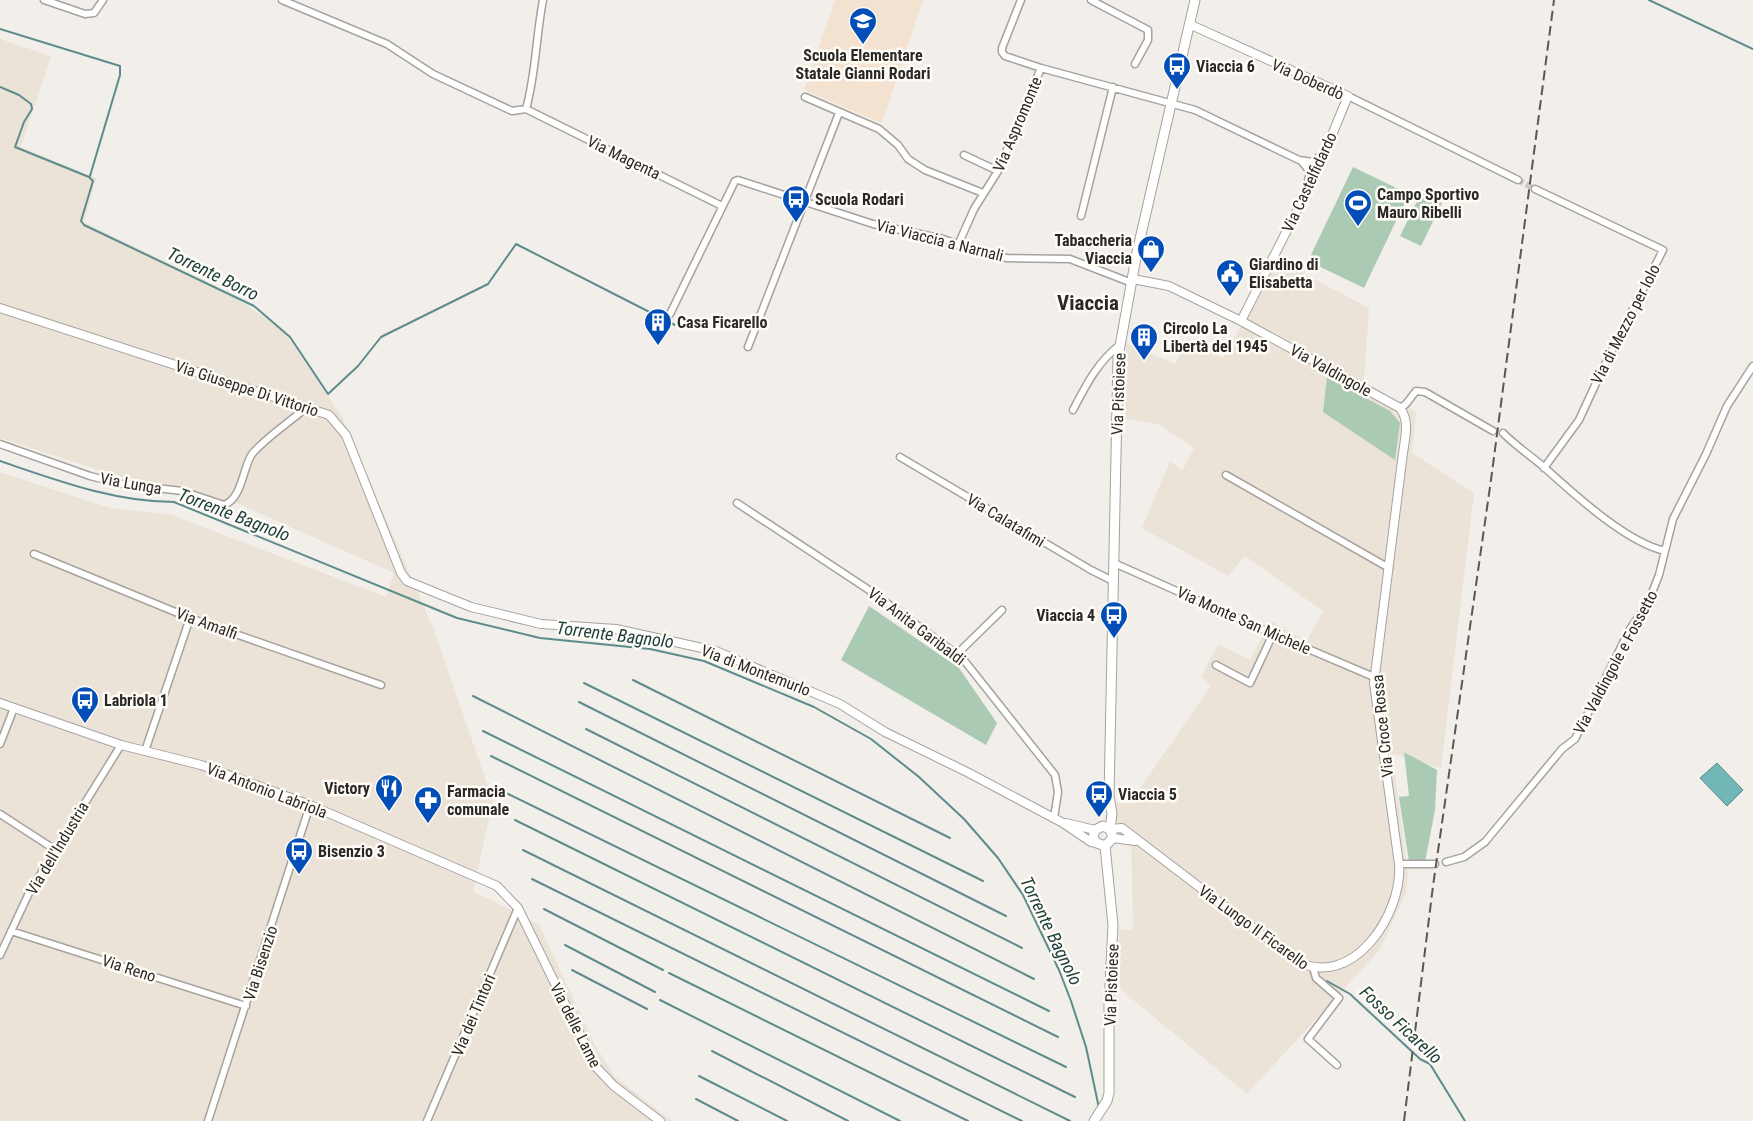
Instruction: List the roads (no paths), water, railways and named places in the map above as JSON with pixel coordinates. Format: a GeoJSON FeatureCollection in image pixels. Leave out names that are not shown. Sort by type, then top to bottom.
{"type":"FeatureCollection","features":[{"type":"Feature","properties":{"kind":"main road","name":"Via Pistoiese"},"geometry":{"type":"LineString","coordinates":[[1095,1118],[1108,1101],[1110,1093],[1109,1003],[1113,925],[1101,844],[1094,838],[1105,831],[1112,814],[1110,796],[1118,356],[1132,281],[1195,0]]}},
{"type":"Feature","properties":{"kind":"main road"},"geometry":{"type":"LineString","coordinates":[[1101,844],[1105,831]]}},
{"type":"Feature","properties":{"kind":"street"},"geometry":{"type":"LineString","coordinates":[[44,0],[85,14],[94,13],[103,0]]}},
{"type":"Feature","properties":{"kind":"street"},"geometry":{"type":"LineString","coordinates":[[282,0],[388,44],[433,74],[512,111],[526,109],[532,85],[537,29],[543,0]]}},
{"type":"Feature","properties":{"kind":"street"},"geometry":{"type":"LineString","coordinates":[[1021,0],[1002,52],[1005,56],[1041,68]]}},
{"type":"Feature","properties":{"kind":"street"},"geometry":{"type":"LineString","coordinates":[[1091,0],[1148,30],[1148,40],[1136,64]]}},
{"type":"Feature","properties":{"kind":"street","name":"Via Doberdò"},"geometry":{"type":"LineString","coordinates":[[1189,24],[1348,96],[1518,180]]}},
{"type":"Feature","properties":{"kind":"street","name":"Via Aspromonte"},"geometry":{"type":"LineString","coordinates":[[958,245],[983,193],[998,171],[1041,68],[1172,102],[1195,110],[1299,160]]}},
{"type":"Feature","properties":{"kind":"street"},"geometry":{"type":"LineString","coordinates":[[1081,216],[1113,87]]}},
{"type":"Feature","properties":{"kind":"street","name":"Via Castelfidardo"},"geometry":{"type":"LineString","coordinates":[[1241,321],[1318,169],[1348,96]]}},
{"type":"Feature","properties":{"kind":"street"},"geometry":{"type":"LineString","coordinates":[[805,97],[879,129],[898,145],[908,159],[925,170],[983,193]]}},
{"type":"Feature","properties":{"kind":"street","name":"Via Magenta"},"geometry":{"type":"LineString","coordinates":[[526,109],[722,206]]}},
{"type":"Feature","properties":{"kind":"street"},"geometry":{"type":"LineString","coordinates":[[748,347],[840,112]]}},
{"type":"Feature","properties":{"kind":"street"},"geometry":{"type":"LineString","coordinates":[[1299,160],[1313,162],[1326,150]]}},
{"type":"Feature","properties":{"kind":"street"},"geometry":{"type":"LineString","coordinates":[[964,155],[998,171]]}},
{"type":"Feature","properties":{"kind":"street"},"geometry":{"type":"LineString","coordinates":[[1299,160],[1310,172],[1304,198]]}},
{"type":"Feature","properties":{"kind":"street","name":"Via Viaccia a Narnali"},"geometry":{"type":"LineString","coordinates":[[670,314],[722,206],[735,181],[738,180],[890,228],[943,240],[996,257],[1070,259],[1132,281]]}},
{"type":"Feature","properties":{"kind":"street","name":"Via di Mezzo per Iolo"},"geometry":{"type":"LineString","coordinates":[[1535,189],[1663,250],[1602,368],[1579,420],[1544,468]]}},
{"type":"Feature","properties":{"kind":"street","name":"Via Valdingole"},"geometry":{"type":"LineString","coordinates":[[1132,281],[1169,286],[1241,321],[1400,408]]}},
{"type":"Feature","properties":{"kind":"street","name":"Via Giuseppe Di Vittorio"},"geometry":{"type":"LineString","coordinates":[[0,308],[329,415],[346,435],[400,572]]}},
{"type":"Feature","properties":{"kind":"street"},"geometry":{"type":"LineString","coordinates":[[1073,410],[1094,370],[1110,351],[1120,344]]}},
{"type":"Feature","properties":{"kind":"street","name":"Via Valdingole e Fossetto"},"geometry":{"type":"LineString","coordinates":[[1446,862],[1461,859],[1485,842],[1562,749],[1575,739],[1630,629],[1648,603],[1673,519],[1706,454],[1727,406],[1753,366]]}},
{"type":"Feature","properties":{"kind":"street"},"geometry":{"type":"LineString","coordinates":[[1400,408],[1406,404],[1416,391],[1425,392],[1493,431]]}},
{"type":"Feature","properties":{"kind":"street","name":"Via Lunga"},"geometry":{"type":"LineString","coordinates":[[0,444],[90,476],[122,484],[182,491],[224,505],[228,504],[235,493],[252,454],[307,407]]}},
{"type":"Feature","properties":{"kind":"street","name":"Via Croce Rossa"},"geometry":{"type":"LineString","coordinates":[[1313,967],[1334,968],[1346,964],[1368,944],[1388,916],[1400,881],[1400,864],[1377,712],[1374,676],[1406,428],[1404,415],[1400,408]]}},
{"type":"Feature","properties":{"kind":"street"},"geometry":{"type":"LineString","coordinates":[[1503,433],[1574,496],[1619,527],[1656,549],[1665,551]]}},
{"type":"Feature","properties":{"kind":"street","name":"Via Calatafimi"},"geometry":{"type":"LineString","coordinates":[[900,457],[1091,570],[1113,581]]}},
{"type":"Feature","properties":{"kind":"street"},"geometry":{"type":"LineString","coordinates":[[1226,475],[1388,568]]}},
{"type":"Feature","properties":{"kind":"street","name":"Via Anita Garibaldi"},"geometry":{"type":"LineString","coordinates":[[737,503],[869,590],[969,664],[1055,775],[1058,792],[1054,818]]}},
{"type":"Feature","properties":{"kind":"street","name":"Via Amalfi"},"geometry":{"type":"LineString","coordinates":[[34,554],[190,618],[381,685]]}},
{"type":"Feature","properties":{"kind":"street","name":"Via Monte San Michele"},"geometry":{"type":"LineString","coordinates":[[1114,563],[1273,634],[1374,676]]}},
{"type":"Feature","properties":{"kind":"street","name":"Via di Montemurlo"},"geometry":{"type":"LineString","coordinates":[[400,572],[407,581],[471,607],[541,624],[616,629],[716,651],[840,704],[885,732],[967,772],[1054,818],[1091,842],[1101,844]]}},
{"type":"Feature","properties":{"kind":"street"},"geometry":{"type":"LineString","coordinates":[[957,654],[1002,610]]}},
{"type":"Feature","properties":{"kind":"street"},"geometry":{"type":"LineString","coordinates":[[145,751],[190,618]]}},
{"type":"Feature","properties":{"kind":"street"},"geometry":{"type":"LineString","coordinates":[[1216,665],[1250,683],[1273,634]]}},
{"type":"Feature","properties":{"kind":"street","name":"Via Antonio Labriola"},"geometry":{"type":"LineString","coordinates":[[0,703],[121,745],[201,765],[310,805],[492,883],[518,908]]}},
{"type":"Feature","properties":{"kind":"street"},"geometry":{"type":"LineString","coordinates":[[0,744],[14,708]]}},
{"type":"Feature","properties":{"kind":"street","name":"Via dell'Industria"},"geometry":{"type":"LineString","coordinates":[[0,955],[29,893],[54,849],[121,745]]}},
{"type":"Feature","properties":{"kind":"street","name":"Via Bisenzio"},"geometry":{"type":"LineString","coordinates":[[208,1121],[310,805]]}},
{"type":"Feature","properties":{"kind":"street"},"geometry":{"type":"LineString","coordinates":[[0,814],[54,849]]}},
{"type":"Feature","properties":{"kind":"street","name":"Via di Montemurlo"},"geometry":{"type":"LineString","coordinates":[[1063,823],[1105,831]]}},
{"type":"Feature","properties":{"kind":"street","name":"Via Lungo Il Ficarello"},"geometry":{"type":"LineString","coordinates":[[1105,831],[1119,827],[1295,960],[1313,967],[1316,978],[1339,998],[1308,1038],[1337,1065]]}},
{"type":"Feature","properties":{"kind":"street"},"geometry":{"type":"LineString","coordinates":[[1400,864],[1435,864]]}},
{"type":"Feature","properties":{"kind":"street","name":"Via delle Lame"},"geometry":{"type":"LineString","coordinates":[[518,908],[592,1062],[614,1086],[660,1121]]}},
{"type":"Feature","properties":{"kind":"street","name":"Via dei Tintori"},"geometry":{"type":"LineString","coordinates":[[427,1121],[518,908]]}},
{"type":"Feature","properties":{"kind":"street","name":"Via Reno"},"geometry":{"type":"LineString","coordinates":[[11,931],[246,1006]]}},
{"type":"Feature","properties":{"kind":"street"},"geometry":{"type":"LineString","coordinates":[[646,1121],[650,1113]]}},
{"type":"Feature","properties":{"kind":"water"},"geometry":{"type":"Polygon","coordinates":[[[1717,763],[1743,790],[1727,806],[1700,778],[1717,763]]]}},
{"type":"Feature","properties":{"kind":"waterway"},"geometry":{"type":"LineString","coordinates":[[1649,0],[1753,49]]}},
{"type":"Feature","properties":{"kind":"waterway","name":"Fosso Ficarello"},"geometry":{"type":"LineString","coordinates":[[0,29],[120,66],[120,75],[90,176]]}},
{"type":"Feature","properties":{"kind":"waterway","name":"Torrente Borro"},"geometry":{"type":"LineString","coordinates":[[0,87],[19,95],[31,104],[32,109],[24,122],[15,147],[89,177],[93,181],[81,221],[84,225],[254,306],[290,337],[328,394],[358,366],[381,337],[488,284],[516,244],[675,325]]}},
{"type":"Feature","properties":{"kind":"waterway","name":"Torrente Bagnolo"},"geometry":{"type":"LineString","coordinates":[[0,461],[107,494],[152,501],[174,502],[457,618],[540,638],[650,649],[704,661],[814,707],[871,739],[919,777],[964,819],[998,858],[1023,895],[1059,970],[1071,1001],[1086,1047],[1099,1108]]}},
{"type":"Feature","properties":{"kind":"waterway"},"geometry":{"type":"LineString","coordinates":[[633,680],[950,838]]}},
{"type":"Feature","properties":{"kind":"waterway"},"geometry":{"type":"LineString","coordinates":[[584,683],[983,881]]}},
{"type":"Feature","properties":{"kind":"waterway"},"geometry":{"type":"LineString","coordinates":[[473,696],[1034,979]]}},
{"type":"Feature","properties":{"kind":"waterway"},"geometry":{"type":"LineString","coordinates":[[579,702],[1006,916]]}},
{"type":"Feature","properties":{"kind":"waterway"},"geometry":{"type":"LineString","coordinates":[[586,729],[1022,948]]}},
{"type":"Feature","properties":{"kind":"waterway"},"geometry":{"type":"LineString","coordinates":[[483,731],[1049,1011]]}},
{"type":"Feature","properties":{"kind":"waterway"},"geometry":{"type":"LineString","coordinates":[[491,756],[1058,1037]]}},
{"type":"Feature","properties":{"kind":"waterway"},"geometry":{"type":"LineString","coordinates":[[504,792],[1066,1067]]}},
{"type":"Feature","properties":{"kind":"waterway"},"geometry":{"type":"LineString","coordinates":[[515,820],[1075,1097]]}},
{"type":"Feature","properties":{"kind":"waterway"},"geometry":{"type":"LineString","coordinates":[[523,850],[1070,1121]]}},
{"type":"Feature","properties":{"kind":"waterway"},"geometry":{"type":"LineString","coordinates":[[532,879],[1022,1121]]}},
{"type":"Feature","properties":{"kind":"waterway"},"geometry":{"type":"LineString","coordinates":[[544,909],[663,970]]}},
{"type":"Feature","properties":{"kind":"waterway"},"geometry":{"type":"LineString","coordinates":[[565,945],[655,992]]}},
{"type":"Feature","properties":{"kind":"waterway"},"geometry":{"type":"LineString","coordinates":[[572,970],[647,1009]]}},
{"type":"Feature","properties":{"kind":"waterway"},"geometry":{"type":"LineString","coordinates":[[669,973],[968,1121]]}},
{"type":"Feature","properties":{"kind":"waterway","name":"Fosso Ficarello"},"geometry":{"type":"LineString","coordinates":[[1327,981],[1350,994],[1420,1059],[1430,1064],[1465,1121]]}},
{"type":"Feature","properties":{"kind":"waterway"},"geometry":{"type":"LineString","coordinates":[[660,1000],[900,1121]]}},
{"type":"Feature","properties":{"kind":"waterway"},"geometry":{"type":"LineString","coordinates":[[712,1051],[848,1121]]}},
{"type":"Feature","properties":{"kind":"waterway"},"geometry":{"type":"LineString","coordinates":[[699,1076],[787,1121]]}},
{"type":"Feature","properties":{"kind":"waterway"},"geometry":{"type":"LineString","coordinates":[[696,1099],[738,1121]]}},
{"type":"Feature","properties":{"kind":"tunnel"},"geometry":{"type":"LineString","coordinates":[[1518,180],[1535,189]]}},
{"type":"Feature","properties":{"kind":"railway"},"geometry":{"type":"LineString","coordinates":[[1404,1121],[1433,886],[1491,480],[1554,0]]}},
{"type":"Feature","properties":{"kind":"place","name":"Scuola Elementare Statale Gianni Rodari"},"geometry":{"type":"Point","coordinates":[863,45]}},
{"type":"Feature","properties":{"kind":"place","name":"Viaccia 6"},"geometry":{"type":"Point","coordinates":[1177,90]}},
{"type":"Feature","properties":{"kind":"place","name":"Scuola Rodari"},"geometry":{"type":"Point","coordinates":[796,223]}},
{"type":"Feature","properties":{"kind":"place","name":"Campo Sportivo Mauro Ribelli"},"geometry":{"type":"Point","coordinates":[1358,227]}},
{"type":"Feature","properties":{"kind":"place","name":"Tabaccheria Viaccia"},"geometry":{"type":"Point","coordinates":[1151,273]}},
{"type":"Feature","properties":{"kind":"place","name":"Giardino di Elisabetta"},"geometry":{"type":"Point","coordinates":[1230,297]}},
{"type":"Feature","properties":{"kind":"place","name":"Casa Ficarello"},"geometry":{"type":"Point","coordinates":[658,346]}},
{"type":"Feature","properties":{"kind":"place","name":"Circolo La Libertà del 1945"},"geometry":{"type":"Point","coordinates":[1144,361]}},
{"type":"Feature","properties":{"kind":"place","name":"Viaccia 4"},"geometry":{"type":"Point","coordinates":[1114,639]}},
{"type":"Feature","properties":{"kind":"place","name":"Labriola 1"},"geometry":{"type":"Point","coordinates":[85,724]}},
{"type":"Feature","properties":{"kind":"place","name":"Victory"},"geometry":{"type":"Point","coordinates":[389,812]}},
{"type":"Feature","properties":{"kind":"place","name":"Viaccia 5"},"geometry":{"type":"Point","coordinates":[1099,818]}},
{"type":"Feature","properties":{"kind":"place","name":"Farmacia comunale"},"geometry":{"type":"Point","coordinates":[428,824]}},
{"type":"Feature","properties":{"kind":"place","name":"Bisenzio 3"},"geometry":{"type":"Point","coordinates":[299,875]}},
{"type":"Feature","properties":{"kind":"district","name":"Viaccia"},"geometry":{"type":"Point","coordinates":[1088,303]}}]}
